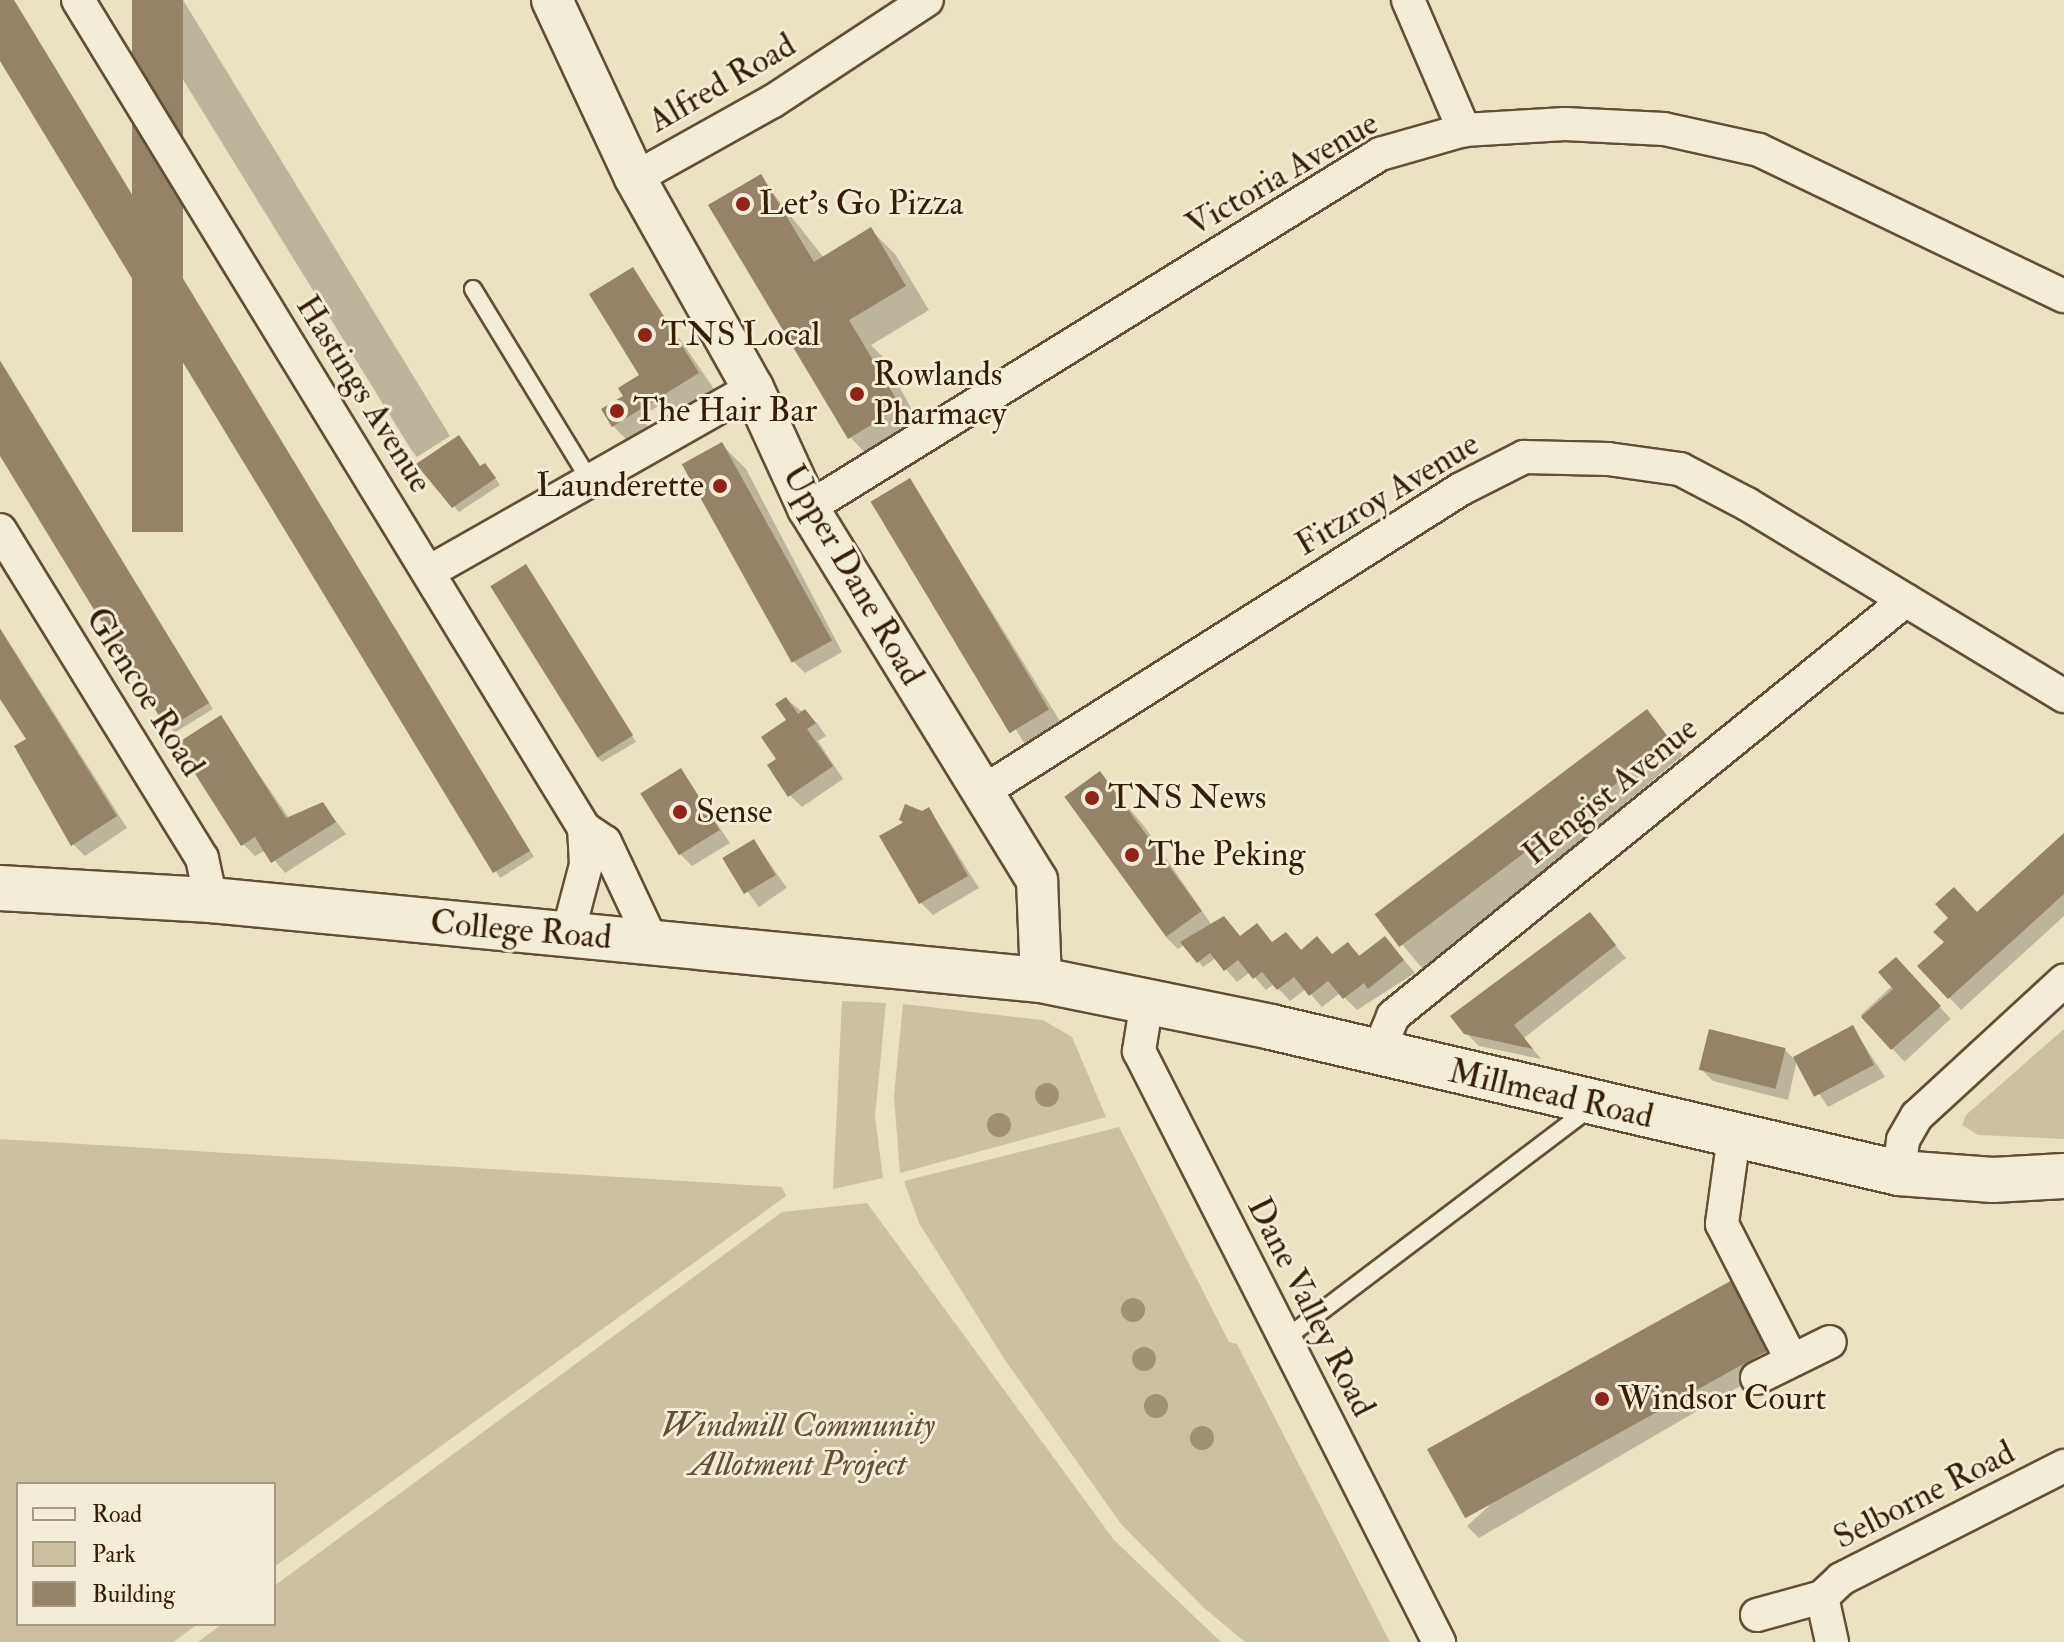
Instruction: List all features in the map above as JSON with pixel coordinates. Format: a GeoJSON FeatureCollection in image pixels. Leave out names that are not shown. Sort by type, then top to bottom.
{"type":"FeatureCollection","features":[{"type":"Feature","properties":{"kind":"main road","name":"College Road"},"geometry":{"type":"LineString","coordinates":[[0,888],[211,900],[1041,980]]}},
{"type":"Feature","properties":{"kind":"main road","name":"Millmead Road"},"geometry":{"type":"LineString","coordinates":[[1041,980],[1378,1052],[1592,1106],[1899,1173],[1993,1180],[2064,1176]]}},
{"type":"Feature","properties":{"kind":"street","name":"Hastings Avenue"},"geometry":{"type":"LineString","coordinates":[[78,0],[584,828],[605,842],[652,942]]}},
{"type":"Feature","properties":{"kind":"street","name":"Upper Dane Road"},"geometry":{"type":"LineString","coordinates":[[552,0],[635,178],[753,388],[808,508],[1037,880],[1041,980]]}},
{"type":"Feature","properties":{"kind":"street","name":"Alfred Road"},"geometry":{"type":"LineString","coordinates":[[635,178],[773,101],[927,0]]}},
{"type":"Feature","properties":{"kind":"street"},"geometry":{"type":"LineString","coordinates":[[1408,0],[1464,130]]}},
{"type":"Feature","properties":{"kind":"street","name":"Victoria Avenue"},"geometry":{"type":"LineString","coordinates":[[808,508],[1380,154],[1464,130],[1565,124],[1664,129],[1759,150],[2064,296]]}},
{"type":"Feature","properties":{"kind":"street"},"geometry":{"type":"LineString","coordinates":[[429,572],[753,388]]}},
{"type":"Feature","properties":{"kind":"street","name":"Fitzroy Avenue"},"geometry":{"type":"LineString","coordinates":[[984,791],[1461,489],[1524,457],[1608,459],[1680,469],[2064,696]]}},
{"type":"Feature","properties":{"kind":"street","name":"Glencoe Road"},"geometry":{"type":"LineString","coordinates":[[0,530],[202,858],[211,900]]}},
{"type":"Feature","properties":{"kind":"street","name":"Hengist Avenue"},"geometry":{"type":"LineString","coordinates":[[1378,1052],[1393,1016],[1906,600]]}},
{"type":"Feature","properties":{"kind":"street","name":"Hastings Avenue"},"geometry":{"type":"LineString","coordinates":[[568,933],[586,865],[584,828]]}},
{"type":"Feature","properties":{"kind":"street"},"geometry":{"type":"LineString","coordinates":[[1899,1173],[1903,1140],[1917,1116],[2064,981]]}},
{"type":"Feature","properties":{"kind":"street","name":"Dane Valley Road"},"geometry":{"type":"LineString","coordinates":[[1147,1001],[1139,1051],[1439,1642]]}},
{"type":"Feature","properties":{"kind":"street"},"geometry":{"type":"LineString","coordinates":[[1734,1136],[1722,1224],[1791,1359]]}},
{"type":"Feature","properties":{"kind":"street"},"geometry":{"type":"LineString","coordinates":[[1757,1378],[1830,1342]]}},
{"type":"Feature","properties":{"kind":"street","name":"Selborne Road"},"geometry":{"type":"LineString","coordinates":[[1832,1642],[1822,1597],[1841,1579],[2064,1466]]}},
{"type":"Feature","properties":{"kind":"street"},"geometry":{"type":"LineString","coordinates":[[1757,1615],[1822,1597]]}},
{"type":"Feature","properties":{"kind":"lane"},"geometry":{"type":"LineString","coordinates":[[473,289],[590,481]]}},
{"type":"Feature","properties":{"kind":"lane"},"geometry":{"type":"LineString","coordinates":[[1286,1338],[1592,1106]]}},
{"type":"Feature","properties":{"kind":"green space"},"geometry":{"type":"Polygon","coordinates":[[[842,1001],[886,1003],[875,1117],[883,1178],[833,1189],[842,1001]]]}},
{"type":"Feature","properties":{"kind":"green space"},"geometry":{"type":"Polygon","coordinates":[[[903,1004],[1043,1020],[1072,1037],[1106,1117],[900,1173],[894,1096],[903,1004]]]}},
{"type":"Feature","properties":{"kind":"green space"},"geometry":{"type":"Polygon","coordinates":[[[2064,1029],[2064,1139],[1978,1135],[1962,1125],[1966,1115],[2064,1029]]]}},
{"type":"Feature","properties":{"kind":"green space"},"geometry":{"type":"Polygon","coordinates":[[[1119,1127],[1229,1342],[1237,1344],[1390,1642],[1245,1642],[1203,1607],[1121,1524],[1005,1360],[919,1223],[904,1181],[1119,1127]]]}},
{"type":"Feature","properties":{"kind":"green space","name":"Windmill Community Allotment Project"},"geometry":{"type":"Polygon","coordinates":[[[0,1139],[782,1187],[786,1196],[276,1566],[276,1482],[16,1482],[16,1626],[195,1626],[173,1642],[0,1642],[0,1139]]]}},
{"type":"Feature","properties":{"kind":"green space","name":"Windmill Community Allotment Project"},"geometry":{"type":"Polygon","coordinates":[[[867,1203],[1114,1540],[1221,1642],[198,1642],[219,1626],[276,1626],[276,1585],[782,1212],[867,1203]]]}},
{"type":"Feature","properties":{"kind":"building"},"geometry":{"type":"Polygon","coordinates":[[[0,0],[14,0],[530,851],[493,873],[0,61],[0,0]]]}},
{"type":"Feature","properties":{"kind":"building"},"geometry":{"type":"Polygon","coordinates":[[[132,0],[183,0],[183,532],[132,532],[132,0]]]}},
{"type":"Feature","properties":{"kind":"building"},"geometry":{"type":"Polygon","coordinates":[[[761,174],[814,262],[871,227],[906,286],[849,320],[901,407],[848,439],[708,205],[761,174]]]}},
{"type":"Feature","properties":{"kind":"building"},"geometry":{"type":"Polygon","coordinates":[[[633,267],[699,373],[612,427],[601,409],[623,396],[618,388],[639,375],[589,294],[633,267]]]}},
{"type":"Feature","properties":{"kind":"building"},"geometry":{"type":"Polygon","coordinates":[[[0,361],[209,703],[167,729],[0,456],[0,361]]]}},
{"type":"Feature","properties":{"kind":"building"},"geometry":{"type":"Polygon","coordinates":[[[459,435],[480,466],[485,463],[496,478],[452,508],[416,464],[459,435]]]}},
{"type":"Feature","properties":{"kind":"building"},"geometry":{"type":"Polygon","coordinates":[[[722,442],[832,641],[792,663],[682,464],[722,442]]]}},
{"type":"Feature","properties":{"kind":"building"},"geometry":{"type":"Polygon","coordinates":[[[910,478],[1049,709],[1010,733],[871,502],[910,478]]]}},
{"type":"Feature","properties":{"kind":"building"},"geometry":{"type":"Polygon","coordinates":[[[526,564],[633,735],[597,758],[490,586],[526,564]]]}},
{"type":"Feature","properties":{"kind":"building"},"geometry":{"type":"Polygon","coordinates":[[[0,629],[117,816],[71,846],[14,746],[26,739],[0,699],[0,629]]]}},
{"type":"Feature","properties":{"kind":"building"},"geometry":{"type":"Polygon","coordinates":[[[786,697],[798,714],[805,709],[816,723],[807,729],[833,766],[788,797],[767,765],[776,759],[761,737],[786,720],[775,704],[786,697]]]}},
{"type":"Feature","properties":{"kind":"building"},"geometry":{"type":"Polygon","coordinates":[[[1647,709],[1672,742],[1399,947],[1375,914],[1647,709]]]}},
{"type":"Feature","properties":{"kind":"building"},"geometry":{"type":"Polygon","coordinates":[[[221,715],[286,818],[323,802],[336,822],[271,863],[255,837],[241,846],[176,744],[221,715]]]}},
{"type":"Feature","properties":{"kind":"building","name":"Sense"},"geometry":{"type":"Polygon","coordinates":[[[681,768],[720,830],[679,855],[640,793],[681,768]]]}},
{"type":"Feature","properties":{"kind":"building"},"geometry":{"type":"Polygon","coordinates":[[[1100,771],[1202,911],[1166,937],[1064,797],[1100,771]]]}},
{"type":"Feature","properties":{"kind":"building"},"geometry":{"type":"Polygon","coordinates":[[[905,804],[922,811],[929,807],[968,876],[919,904],[879,836],[904,822],[899,820],[905,804]]]}},
{"type":"Feature","properties":{"kind":"building"},"geometry":{"type":"Polygon","coordinates":[[[2064,833],[2064,894],[1948,999],[1917,966],[1944,942],[1933,932],[1948,918],[1935,904],[1954,887],[1977,912],[2064,833]]]}},
{"type":"Feature","properties":{"kind":"building"},"geometry":{"type":"Polygon","coordinates":[[[754,839],[776,875],[744,894],[722,858],[754,839]]]}},
{"type":"Feature","properties":{"kind":"building"},"geometry":{"type":"Polygon","coordinates":[[[1590,912],[1616,945],[1514,1025],[1533,1049],[1464,1034],[1450,1016],[1590,912]]]}},
{"type":"Feature","properties":{"kind":"building"},"geometry":{"type":"Polygon","coordinates":[[[1224,916],[1240,936],[1257,923],[1272,942],[1286,932],[1301,950],[1317,936],[1332,954],[1348,942],[1359,956],[1385,936],[1404,960],[1368,989],[1364,983],[1343,999],[1328,981],[1309,996],[1294,977],[1277,990],[1262,972],[1253,979],[1238,960],[1224,971],[1210,953],[1197,963],[1180,942],[1224,916]]]}},
{"type":"Feature","properties":{"kind":"building"},"geometry":{"type":"Polygon","coordinates":[[[1896,957],[1941,1006],[1891,1050],[1861,1017],[1893,989],[1878,972],[1896,957]]]}},
{"type":"Feature","properties":{"kind":"building"},"geometry":{"type":"Polygon","coordinates":[[[1853,1025],[1874,1065],[1814,1097],[1793,1057],[1853,1025]]]}},
{"type":"Feature","properties":{"kind":"building"},"geometry":{"type":"Polygon","coordinates":[[[1709,1029],[1786,1048],[1775,1089],[1699,1070],[1709,1029]]]}},
{"type":"Feature","properties":{"kind":"building","name":"Windsor Court"},"geometry":{"type":"Polygon","coordinates":[[[1734,1279],[1772,1348],[1465,1518],[1427,1449],[1734,1279]]]}},
{"type":"Feature","properties":{"kind":"place","name":"Let's Go Pizza"},"geometry":{"type":"Point","coordinates":[743,204]}},
{"type":"Feature","properties":{"kind":"place","name":"TNS Local"},"geometry":{"type":"Point","coordinates":[645,335]}},
{"type":"Feature","properties":{"kind":"place","name":"Rowlands Pharmacy"},"geometry":{"type":"Point","coordinates":[857,394]}},
{"type":"Feature","properties":{"kind":"place","name":"The Hair Bar"},"geometry":{"type":"Point","coordinates":[617,411]}},
{"type":"Feature","properties":{"kind":"place","name":"Launderette"},"geometry":{"type":"Point","coordinates":[720,486]}},
{"type":"Feature","properties":{"kind":"place","name":"TNS News"},"geometry":{"type":"Point","coordinates":[1092,798]}},
{"type":"Feature","properties":{"kind":"place","name":"Sense"},"geometry":{"type":"Point","coordinates":[680,812]}},
{"type":"Feature","properties":{"kind":"place","name":"The Peking"},"geometry":{"type":"Point","coordinates":[1132,855]}},
{"type":"Feature","properties":{"kind":"place","name":"Windsor Court"},"geometry":{"type":"Point","coordinates":[1602,1399]}}]}
